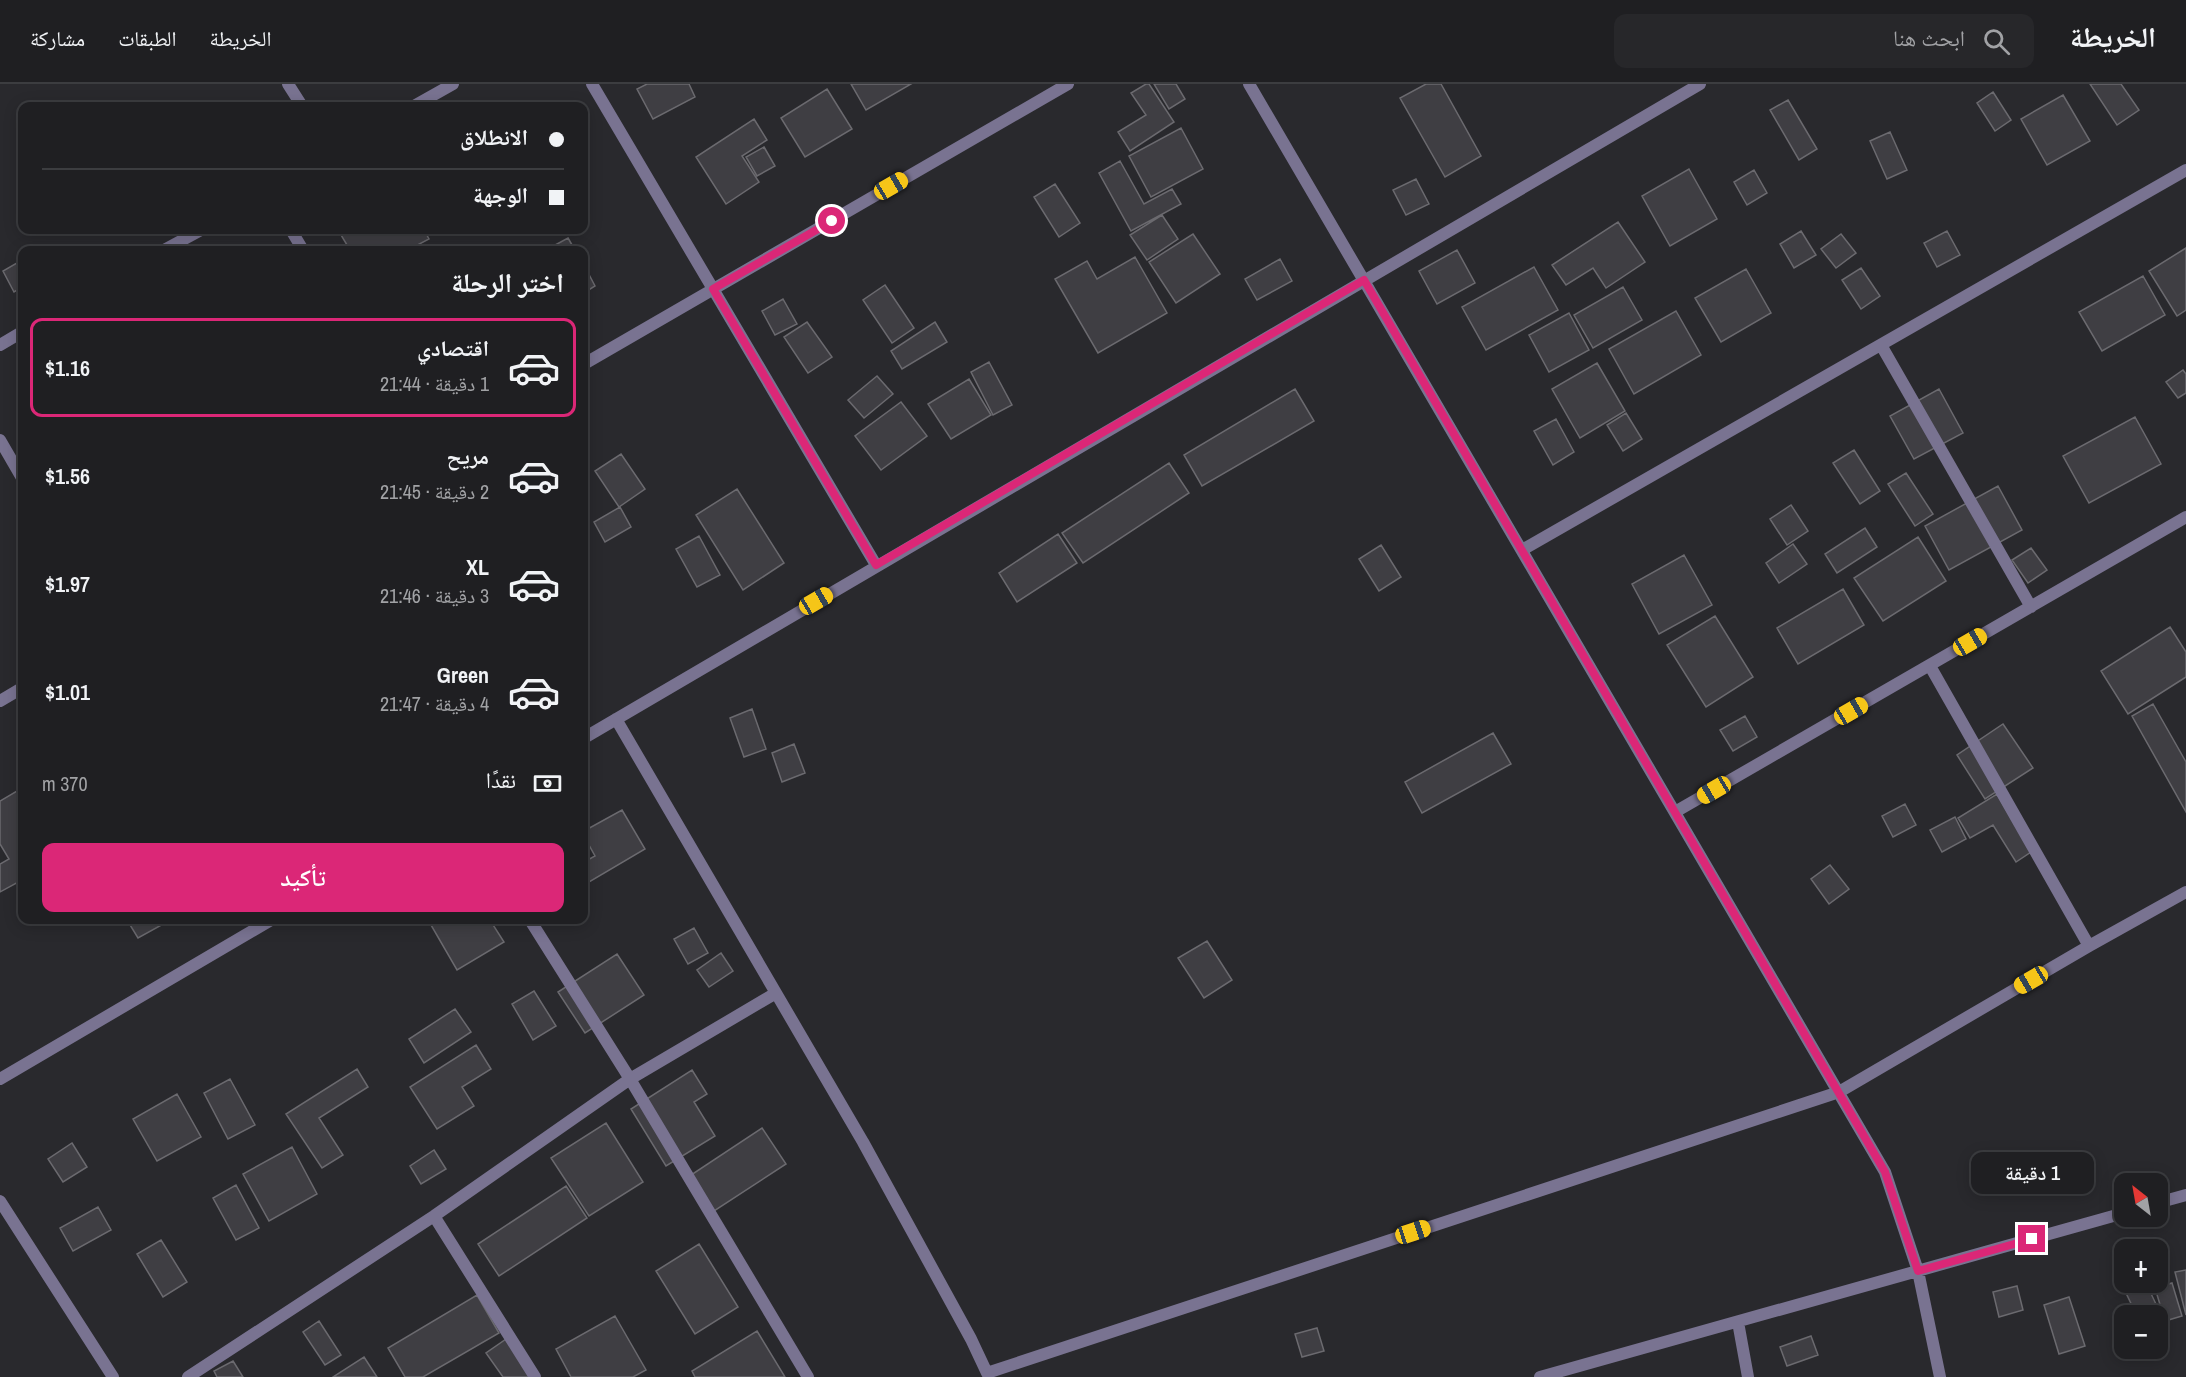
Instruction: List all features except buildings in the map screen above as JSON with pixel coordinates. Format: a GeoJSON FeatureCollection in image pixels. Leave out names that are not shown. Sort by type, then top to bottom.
{"type":"FeatureCollection","features":[{"type":"Feature","properties":{"kind":"street"},"geometry":{"type":"LineString","coordinates":[[288,84],[299,102]]}},
{"type":"Feature","properties":{"kind":"street"},"geometry":{"type":"LineString","coordinates":[[421,102],[453,84]]}},
{"type":"Feature","properties":{"kind":"street"},"geometry":{"type":"LineString","coordinates":[[592,84],[876,565]]}},
{"type":"Feature","properties":{"kind":"street"},"geometry":{"type":"LineString","coordinates":[[588,362],[1068,84]]}},
{"type":"Feature","properties":{"kind":"street"},"geometry":{"type":"LineString","coordinates":[[1249,84],[1885,1172],[1918,1271],[1940,1377]]}},
{"type":"Feature","properties":{"kind":"street"},"geometry":{"type":"LineString","coordinates":[[588,736],[1700,84]]}},
{"type":"Feature","properties":{"kind":"street"},"geometry":{"type":"LineString","coordinates":[[1522,550],[2186,170]]}},
{"type":"Feature","properties":{"kind":"street"},"geometry":{"type":"LineString","coordinates":[[171,246],[194,234]]}},
{"type":"Feature","properties":{"kind":"street"},"geometry":{"type":"LineString","coordinates":[[0,345],[18,334]]}},
{"type":"Feature","properties":{"kind":"street"},"geometry":{"type":"LineString","coordinates":[[1881,345],[2031,607]]}},
{"type":"Feature","properties":{"kind":"street"},"geometry":{"type":"LineString","coordinates":[[0,440],[18,471]]}},
{"type":"Feature","properties":{"kind":"street"},"geometry":{"type":"LineString","coordinates":[[1675,812],[2186,517]]}},
{"type":"Feature","properties":{"kind":"street"},"geometry":{"type":"LineString","coordinates":[[1930,666],[2089,946]]}},
{"type":"Feature","properties":{"kind":"street"},"geometry":{"type":"LineString","coordinates":[[0,701],[18,690]]}},
{"type":"Feature","properties":{"kind":"street"},"geometry":{"type":"LineString","coordinates":[[616,719],[863,1142],[971,1339],[984,1376],[1839,1092],[2186,892]]}},
{"type":"Feature","properties":{"kind":"street"},"geometry":{"type":"LineString","coordinates":[[0,1079],[264,924]]}},
{"type":"Feature","properties":{"kind":"street"},"geometry":{"type":"LineString","coordinates":[[533,924],[630,1079],[808,1377]]}},
{"type":"Feature","properties":{"kind":"street"},"geometry":{"type":"LineString","coordinates":[[188,1377],[434,1216],[630,1079],[776,993]]}},
{"type":"Feature","properties":{"kind":"street"},"geometry":{"type":"LineString","coordinates":[[2168,1200],[2186,1195]]}},
{"type":"Feature","properties":{"kind":"street"},"geometry":{"type":"LineString","coordinates":[[0,1201],[113,1377]]}},
{"type":"Feature","properties":{"kind":"street"},"geometry":{"type":"LineString","coordinates":[[434,1216],[535,1377]]}},
{"type":"Feature","properties":{"kind":"street"},"geometry":{"type":"LineString","coordinates":[[1540,1377],[2114,1216]]}},
{"type":"Feature","properties":{"kind":"street"},"geometry":{"type":"LineString","coordinates":[[1738,1322],[1748,1377]]}},
{"type":"Feature","properties":{"kind":"route"},"geometry":{"type":"LineString","coordinates":[[832,221],[713,289],[876,565],[1364,280],[1885,1172],[1918,1271],[2032,1239]]}}]}
